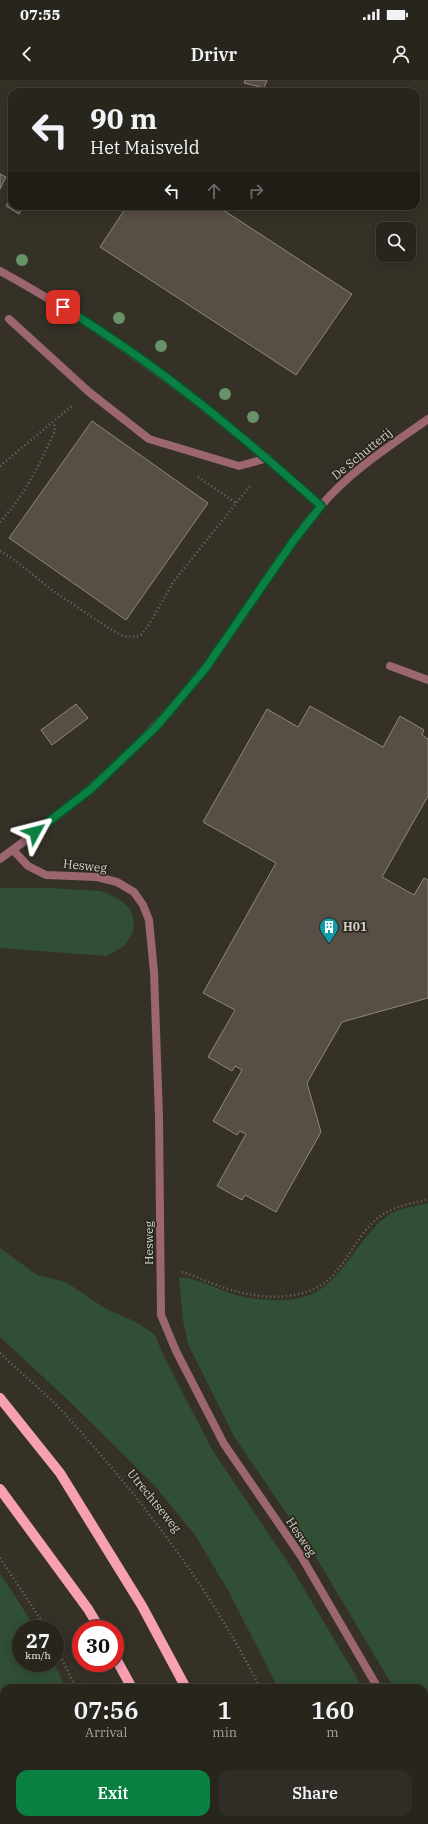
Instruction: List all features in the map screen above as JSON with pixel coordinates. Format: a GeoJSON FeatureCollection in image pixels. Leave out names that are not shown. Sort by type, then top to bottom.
{"type":"FeatureCollection","features":[{"type":"Feature","properties":{"kind":"main road"},"geometry":{"type":"LineString","coordinates":[[0,1398],[60,1473],[142,1606],[184,1684]]}},
{"type":"Feature","properties":{"kind":"main road"},"geometry":{"type":"LineString","coordinates":[[0,1489],[88,1608],[95,1620]]}},
{"type":"Feature","properties":{"kind":"main road"},"geometry":{"type":"LineString","coordinates":[[124,1672],[130,1684]]}},
{"type":"Feature","properties":{"kind":"street"},"geometry":{"type":"LineString","coordinates":[[0,271],[63,307],[130,350],[188,393],[269,460],[321,506]]}},
{"type":"Feature","properties":{"kind":"street"},"geometry":{"type":"LineString","coordinates":[[9,319],[89,392],[149,439],[239,466],[269,460]]}},
{"type":"Feature","properties":{"kind":"street","name":"De Schutterij"},"geometry":{"type":"LineString","coordinates":[[13,850],[91,789],[156,727],[205,669],[294,540],[321,506],[363,465],[428,419]]}},
{"type":"Feature","properties":{"kind":"street"},"geometry":{"type":"LineString","coordinates":[[390,666],[428,680]]}},
{"type":"Feature","properties":{"kind":"street"},"geometry":{"type":"LineString","coordinates":[[0,859],[13,850]]}},
{"type":"Feature","properties":{"kind":"street","name":"Hesweg"},"geometry":{"type":"LineString","coordinates":[[13,850],[28,866],[46,875],[96,877],[117,882],[134,892],[143,905],[149,920],[154,972],[157,1040],[161,1315],[176,1351],[224,1444],[301,1556],[376,1684]]}},
{"type":"Feature","properties":{"kind":"path"},"geometry":{"type":"LineString","coordinates":[[0,466],[89,392]]}},
{"type":"Feature","properties":{"kind":"path"},"geometry":{"type":"LineString","coordinates":[[0,522],[27,488],[37,470],[54,432],[55,427],[53,422]]}},
{"type":"Feature","properties":{"kind":"path"},"geometry":{"type":"LineString","coordinates":[[0,551],[16,561],[52,590],[110,629],[123,636],[136,637],[141,635],[148,626],[174,581],[269,460]]}},
{"type":"Feature","properties":{"kind":"path"},"geometry":{"type":"LineString","coordinates":[[161,1265],[241,1293],[295,1296],[322,1285],[336,1273],[355,1244],[368,1228],[387,1212],[428,1199]]}},
{"type":"Feature","properties":{"kind":"path","name":"Utrechtseweg"},"geometry":{"type":"LineString","coordinates":[[0,1353],[63,1412],[169,1539],[243,1653],[258,1684]]}},
{"type":"Feature","properties":{"kind":"path"},"geometry":{"type":"LineString","coordinates":[[0,1558],[41,1620]]}},
{"type":"Feature","properties":{"kind":"path"},"geometry":{"type":"LineString","coordinates":[[64,1663],[74,1684]]}},
{"type":"Feature","properties":{"kind":"green space"},"geometry":{"type":"Polygon","coordinates":[[[0,888],[50,888],[101,891],[119,899],[130,909],[134,920],[133,933],[123,947],[106,956],[0,948],[0,888]]]}},
{"type":"Feature","properties":{"kind":"green space"},"geometry":{"type":"Polygon","coordinates":[[[428,1203],[428,1684],[392,1684],[311,1549],[235,1438],[188,1344],[183,1320],[179,1277],[202,1282],[232,1294],[267,1300],[287,1300],[310,1295],[335,1277],[375,1226],[387,1216],[401,1210],[428,1203]]]}},
{"type":"Feature","properties":{"kind":"green space"},"geometry":{"type":"Polygon","coordinates":[[[0,1248],[37,1275],[66,1282],[106,1309],[136,1322],[155,1335],[165,1359],[213,1451],[291,1567],[361,1684],[276,1684],[229,1592],[195,1535],[155,1486],[68,1400],[0,1337],[0,1248]]]}},
{"type":"Feature","properties":{"kind":"green space"},"geometry":{"type":"Polygon","coordinates":[[[0,1573],[30,1620],[12,1620],[12,1672],[58,1672],[64,1684],[0,1684],[0,1573]]]}},
{"type":"Feature","properties":{"kind":"building"},"geometry":{"type":"Polygon","coordinates":[[[245,80],[267,80],[264,88],[244,83],[245,80]]]}},
{"type":"Feature","properties":{"kind":"building"},"geometry":{"type":"Polygon","coordinates":[[[0,174],[6,177],[0,189],[0,174]]]}},
{"type":"Feature","properties":{"kind":"building"},"geometry":{"type":"Polygon","coordinates":[[[12,210],[21,210],[19,214],[12,210]]]}},
{"type":"Feature","properties":{"kind":"building"},"geometry":{"type":"Polygon","coordinates":[[[124,210],[223,210],[352,294],[296,375],[100,247],[124,210]]]}},
{"type":"Feature","properties":{"kind":"building"},"geometry":{"type":"Polygon","coordinates":[[[92,421],[208,503],[126,620],[9,538],[92,421]]]}},
{"type":"Feature","properties":{"kind":"building"},"geometry":{"type":"Polygon","coordinates":[[[76,704],[88,718],[52,745],[41,730],[76,704]]]}},
{"type":"Feature","properties":{"kind":"building","name":"H01"},"geometry":{"type":"Polygon","coordinates":[[[310,706],[383,747],[400,716],[424,730],[422,735],[428,739],[428,796],[382,877],[414,895],[424,878],[428,880],[428,998],[342,1022],[307,1083],[321,1132],[276,1212],[245,1195],[242,1200],[217,1186],[246,1134],[240,1131],[237,1135],[213,1121],[242,1070],[235,1066],[232,1071],[208,1057],[235,1010],[203,993],[276,863],[203,822],[267,709],[298,727],[310,706]]]}},
{"type":"Feature","properties":{"kind":"place","name":"H01"},"geometry":{"type":"Point","coordinates":[329,944]}},
{"type":"Feature","properties":{"kind":"route"},"geometry":{"type":"LineString","coordinates":[[35,832],[91,789],[156,727],[205,669],[306,523],[321,506],[268,458],[188,393],[130,350],[63,307]]}}]}
